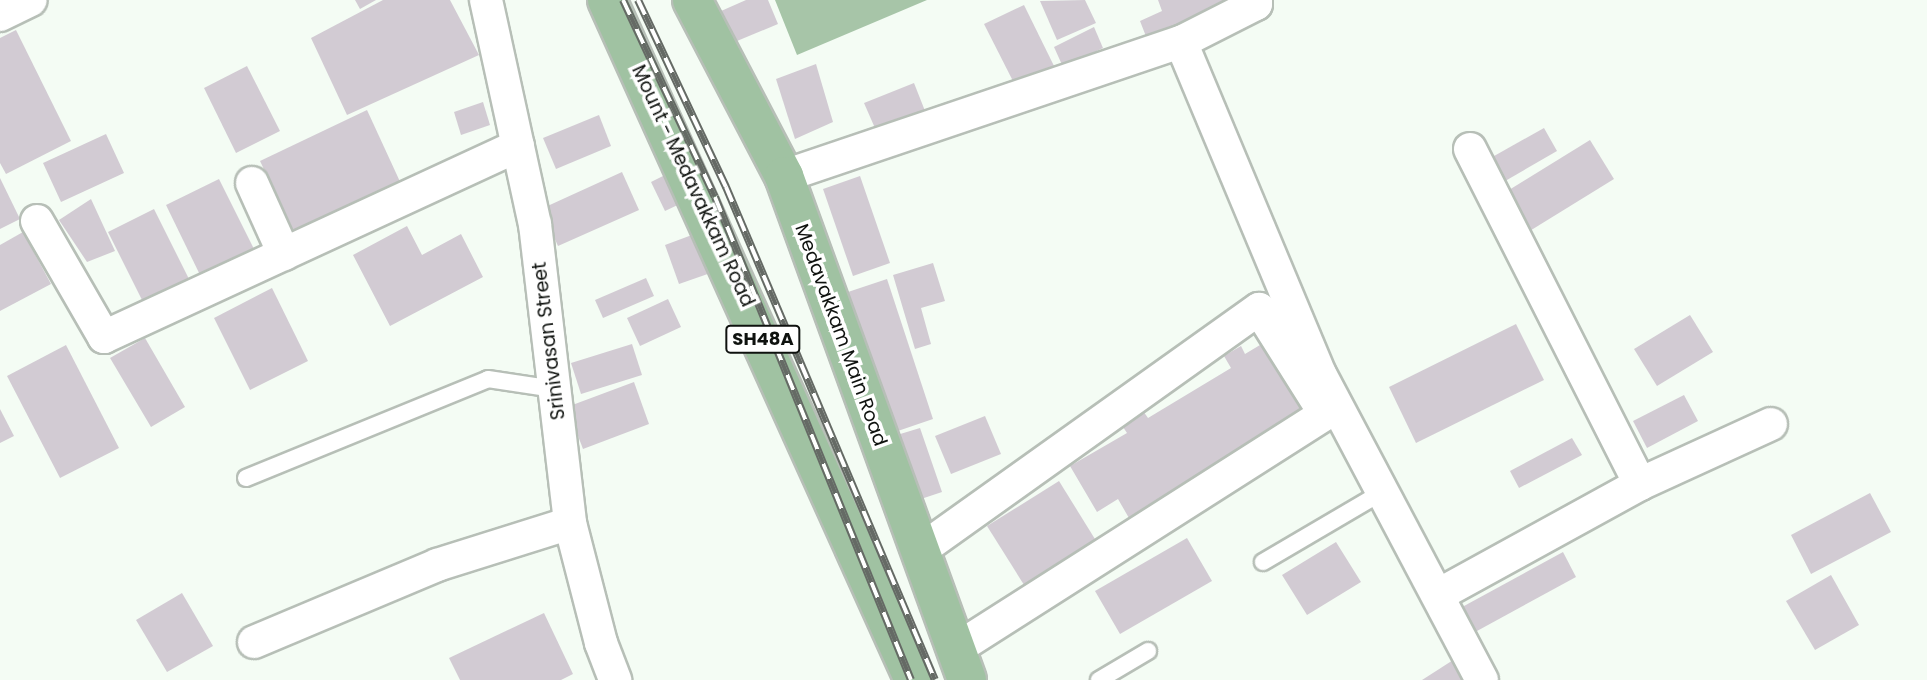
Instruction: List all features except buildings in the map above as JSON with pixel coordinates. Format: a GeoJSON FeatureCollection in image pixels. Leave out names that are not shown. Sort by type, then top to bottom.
{"type":"FeatureCollection","features":[{"type":"Feature","properties":{"kind":"main road","name":"Mount - Medavakkam Road"},"geometry":{"type":"LineString","coordinates":[[607,0],[914,680]]}},
{"type":"Feature","properties":{"kind":"main road","name":"Medavakkam Main Road"},"geometry":{"type":"LineString","coordinates":[[692,0],[785,176],[918,552],[962,664]]}},
{"type":"Feature","properties":{"kind":"street"},"geometry":{"type":"LineString","coordinates":[[0,15],[31,0]]}},
{"type":"Feature","properties":{"kind":"street","name":"Srinivasan Street"},"geometry":{"type":"LineString","coordinates":[[486,0],[535,224],[570,523],[608,678]]}},
{"type":"Feature","properties":{"kind":"street"},"geometry":{"type":"LineString","coordinates":[[785,176],[1181,42],[1256,4],[1256,0]]}},
{"type":"Feature","properties":{"kind":"street"},"geometry":{"type":"LineString","coordinates":[[1181,42],[1321,376],[1440,594],[1482,680]]}},
{"type":"Feature","properties":{"kind":"street"},"geometry":{"type":"LineString","coordinates":[[37,221],[104,338],[519,146]]}},
{"type":"Feature","properties":{"kind":"street"},"geometry":{"type":"LineString","coordinates":[[1470,149],[1640,484]]}},
{"type":"Feature","properties":{"kind":"street"},"geometry":{"type":"LineString","coordinates":[[252,183],[284,254]]}},
{"type":"Feature","properties":{"kind":"street"},"geometry":{"type":"LineString","coordinates":[[918,552],[1259,309],[1325,414],[962,664]]}},
{"type":"Feature","properties":{"kind":"street"},"geometry":{"type":"LineString","coordinates":[[1440,594],[1640,484],[1771,424]]}},
{"type":"Feature","properties":{"kind":"street"},"geometry":{"type":"LineString","coordinates":[[254,642],[437,565],[570,523]]}},
{"type":"Feature","properties":{"kind":"lane"},"geometry":{"type":"LineString","coordinates":[[246,478],[488,379],[554,389]]}},
{"type":"Feature","properties":{"kind":"lane"},"geometry":{"type":"LineString","coordinates":[[1263,562],[1384,491]]}},
{"type":"Feature","properties":{"kind":"lane"},"geometry":{"type":"LineString","coordinates":[[1099,680],[1149,651]]}},
{"type":"Feature","properties":{"kind":"shaded area"},"geometry":{"type":"Polygon","coordinates":[[[775,0],[927,0],[797,55],[775,0]]]}},
{"type":"Feature","properties":{"kind":"railway"},"geometry":{"type":"LineString","coordinates":[[623,0],[715,197],[911,680]]}},
{"type":"Feature","properties":{"kind":"railway"},"geometry":{"type":"LineString","coordinates":[[638,0],[726,187],[935,680]]}}]}
